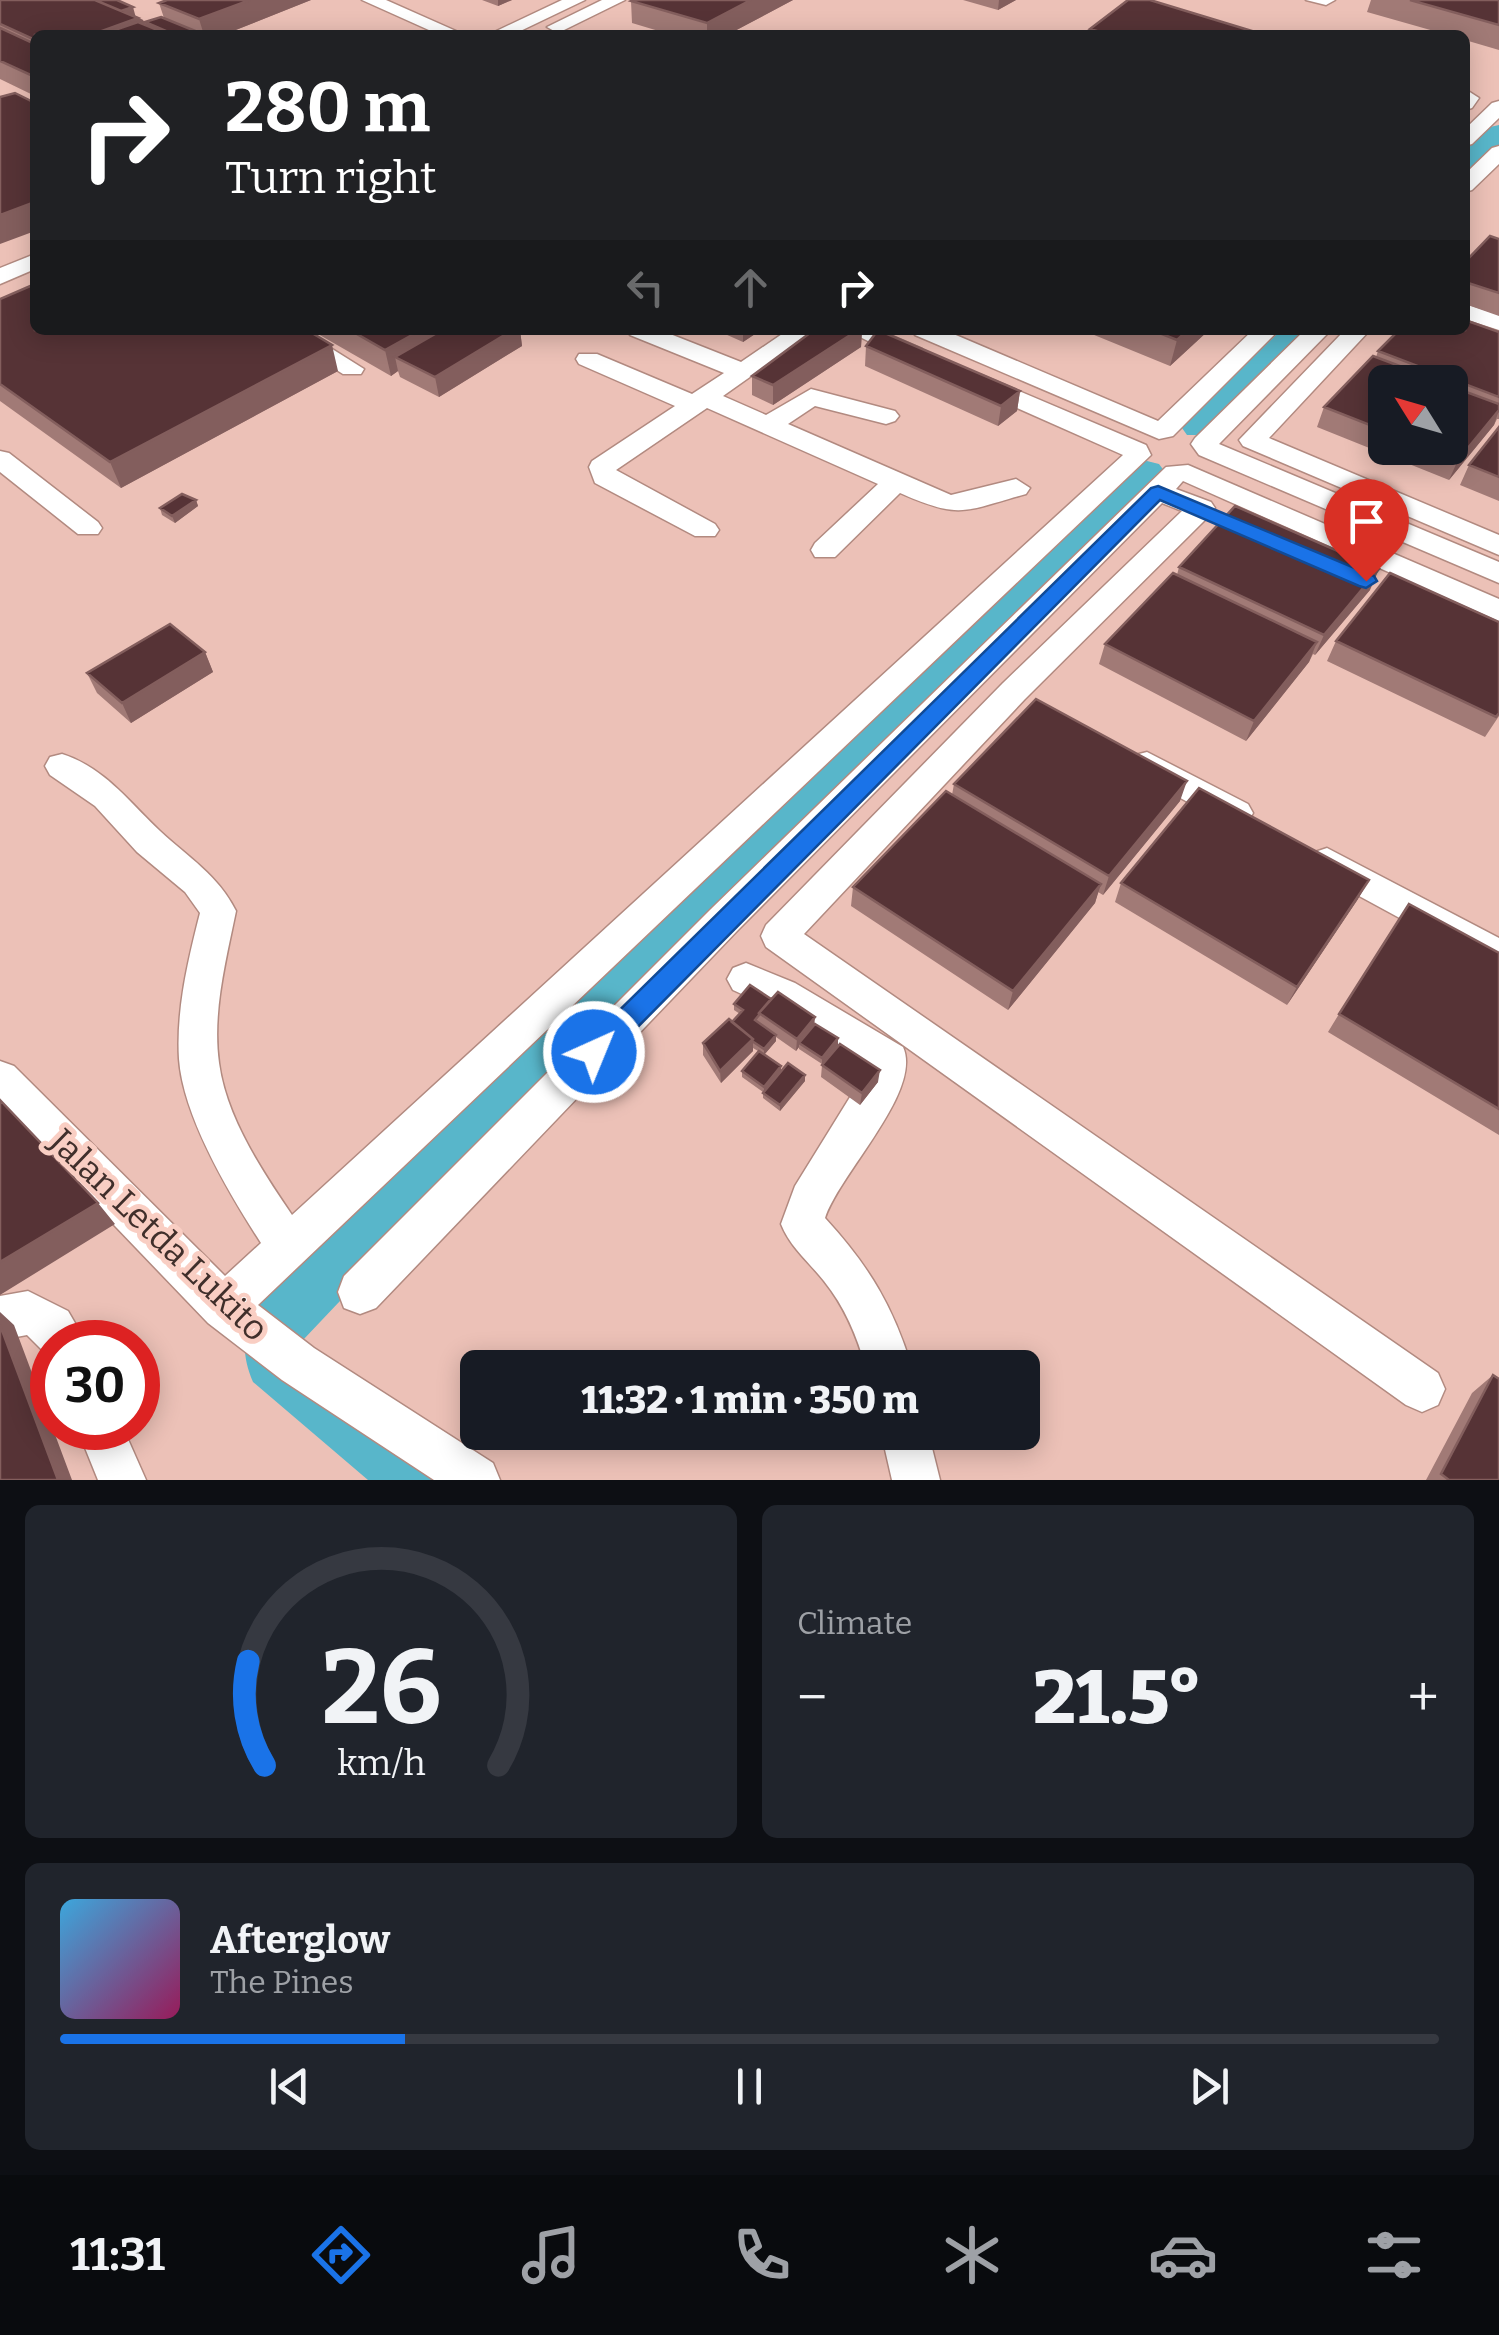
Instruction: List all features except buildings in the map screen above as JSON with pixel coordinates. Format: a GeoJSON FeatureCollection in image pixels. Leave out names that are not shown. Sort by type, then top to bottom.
{"type":"FeatureCollection","features":[{"type":"Feature","properties":{"kind":"street"},"geometry":{"type":"LineString","coordinates":[[371,0],[444,30]]}},
{"type":"Feature","properties":{"kind":"street"},"geometry":{"type":"LineString","coordinates":[[508,30],[576,0]]}},
{"type":"Feature","properties":{"kind":"street"},"geometry":{"type":"LineString","coordinates":[[548,30],[616,0]]}},
{"type":"Feature","properties":{"kind":"street"},"geometry":{"type":"LineString","coordinates":[[1316,0],[1326,0]]}},
{"type":"Feature","properties":{"kind":"street"},"geometry":{"type":"LineString","coordinates":[[1470,130],[1499,107]]}},
{"type":"Feature","properties":{"kind":"street"},"geometry":{"type":"LineString","coordinates":[[1470,181],[1499,152]]}},
{"type":"Feature","properties":{"kind":"street"},"geometry":{"type":"LineString","coordinates":[[0,277],[30,264]]}},
{"type":"Feature","properties":{"kind":"street"},"geometry":{"type":"LineString","coordinates":[[1470,313],[1499,323]]}},
{"type":"Feature","properties":{"kind":"street"},"geometry":{"type":"LineString","coordinates":[[294,335],[352,369]]}},
{"type":"Feature","properties":{"kind":"street"},"geometry":{"type":"LineString","coordinates":[[652,335],[745,372]]}},
{"type":"Feature","properties":{"kind":"street"},"geometry":{"type":"LineString","coordinates":[[705,530],[602,472],[602,467],[797,335]]}},
{"type":"Feature","properties":{"kind":"street"},"geometry":{"type":"LineString","coordinates":[[869,335],[954,372],[1150,442],[1182,432],[1206,447],[1499,574]]}},
{"type":"Feature","properties":{"kind":"street"},"geometry":{"type":"LineString","coordinates":[[934,335],[1150,442]]}},
{"type":"Feature","properties":{"kind":"street"},"geometry":{"type":"LineString","coordinates":[[255,1331],[290,1247],[1262,335]]}},
{"type":"Feature","properties":{"kind":"street"},"geometry":{"type":"LineString","coordinates":[[1206,447],[1314,335]]}},
{"type":"Feature","properties":{"kind":"street"},"geometry":{"type":"LineString","coordinates":[[1353,335],[1252,440],[1499,546]]}},
{"type":"Feature","properties":{"kind":"street"},"geometry":{"type":"LineString","coordinates":[[588,359],[767,426],[946,503],[959,504],[1016,488]]}},
{"type":"Feature","properties":{"kind":"street"},"geometry":{"type":"LineString","coordinates":[[767,426],[811,397],[886,416]]}},
{"type":"Feature","properties":{"kind":"street"},"geometry":{"type":"LineString","coordinates":[[1150,442],[1149,465],[1174,479],[1499,611]]}},
{"type":"Feature","properties":{"kind":"street"},"geometry":{"type":"LineString","coordinates":[[360,1292],[724,920],[1174,479],[1208,462],[1206,447]]}},
{"type":"Feature","properties":{"kind":"street"},"geometry":{"type":"LineString","coordinates":[[0,459],[88,528]]}},
{"type":"Feature","properties":{"kind":"street"},"geometry":{"type":"LineString","coordinates":[[1174,479],[1201,508],[1499,638]]}},
{"type":"Feature","properties":{"kind":"street"},"geometry":{"type":"LineString","coordinates":[[825,550],[896,482]]}},
{"type":"Feature","properties":{"kind":"street"},"geometry":{"type":"LineString","coordinates":[[1201,508],[1014,691],[779,936],[1422,1389]]}},
{"type":"Feature","properties":{"kind":"street"},"geometry":{"type":"LineString","coordinates":[[1014,691],[1048,710]]}},
{"type":"Feature","properties":{"kind":"street"},"geometry":{"type":"LineString","coordinates":[[1118,748],[1256,824]]}},
{"type":"Feature","properties":{"kind":"street"},"geometry":{"type":"LineString","coordinates":[[62,766],[108,798],[149,842],[198,882],[218,910],[205,969],[199,1066],[232,1152],[278,1234],[290,1247]]}},
{"type":"Feature","properties":{"kind":"street"},"geometry":{"type":"LineString","coordinates":[[1291,842],[1499,956]]}},
{"type":"Feature","properties":{"kind":"street"},"geometry":{"type":"LineString","coordinates":[[746,979],[766,984],[820,1022],[889,1059],[887,1076],[810,1200],[802,1224],[842,1269],[876,1324],[883,1350]]}},
{"type":"Feature","properties":{"kind":"street","name":"Jalan Letda Lukito"},"geometry":{"type":"LineString","coordinates":[[0,1079],[255,1331],[476,1480]]}},
{"type":"Feature","properties":{"kind":"street"},"geometry":{"type":"LineString","coordinates":[[0,1318],[26,1311],[42,1320]]}},
{"type":"Feature","properties":{"kind":"street"},"geometry":{"type":"LineString","coordinates":[[109,1450],[122,1480]]}},
{"type":"Feature","properties":{"kind":"street"},"geometry":{"type":"LineString","coordinates":[[908,1450],[916,1480]]}},
{"type":"Feature","properties":{"kind":"waterway"},"geometry":{"type":"LineString","coordinates":[[1470,161],[1499,133]]}},
{"type":"Feature","properties":{"kind":"waterway"},"geometry":{"type":"LineString","coordinates":[[1199,428],[1294,335]]}},
{"type":"Feature","properties":{"kind":"waterway"},"geometry":{"type":"LineString","coordinates":[[416,1480],[274,1361],[274,1329],[448,1149],[1147,472]]}},
{"type":"Feature","properties":{"kind":"route"},"geometry":{"type":"LineString","coordinates":[[594,1052],[1158,492],[1366,581]]}}]}
